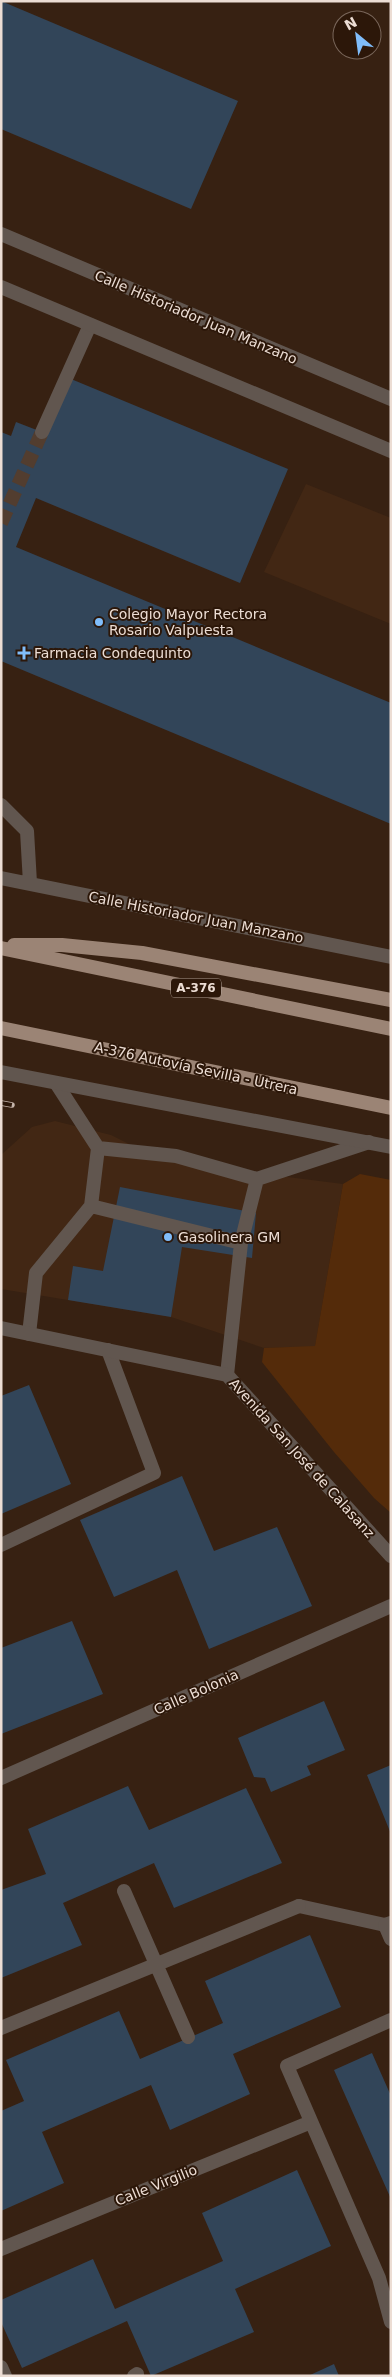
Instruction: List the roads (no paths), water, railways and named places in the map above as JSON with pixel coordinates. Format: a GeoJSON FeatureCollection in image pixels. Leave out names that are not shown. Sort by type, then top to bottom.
{"type":"FeatureCollection","features":[{"type":"Feature","properties":{"kind":"main road"},"geometry":{"type":"LineString","coordinates":[[1,944],[62,945],[142,953],[391,1000]]}},
{"type":"Feature","properties":{"kind":"main road","name":"A-376"},"geometry":{"type":"LineString","coordinates":[[1,948],[391,1029]]}},
{"type":"Feature","properties":{"kind":"main road","name":"A-376 Autovía Sevilla - Utrera"},"geometry":{"type":"LineString","coordinates":[[1,1028],[391,1108]]}},
{"type":"Feature","properties":{"kind":"street","name":"Calle Historiador Juan Manzano"},"geometry":{"type":"LineString","coordinates":[[1,234],[391,399]]}},
{"type":"Feature","properties":{"kind":"street"},"geometry":{"type":"LineString","coordinates":[[1,287],[391,451]]}},
{"type":"Feature","properties":{"kind":"street"},"geometry":{"type":"LineString","coordinates":[[42,432],[90,325]]}},
{"type":"Feature","properties":{"kind":"street"},"geometry":{"type":"LineString","coordinates":[[1,805],[27,831],[30,884]]}},
{"type":"Feature","properties":{"kind":"street","name":"Calle Historiador Juan Manzano"},"geometry":{"type":"LineString","coordinates":[[1,878],[391,957]]}},
{"type":"Feature","properties":{"kind":"street"},"geometry":{"type":"LineString","coordinates":[[1,1072],[391,1147]]}},
{"type":"Feature","properties":{"kind":"street"},"geometry":{"type":"LineString","coordinates":[[29,1334],[36,1273],[91,1206],[98,1148],[56,1083]]}},
{"type":"Feature","properties":{"kind":"street"},"geometry":{"type":"LineString","coordinates":[[98,1148],[176,1156],[257,1180],[368,1142]]}},
{"type":"Feature","properties":{"kind":"street"},"geometry":{"type":"LineString","coordinates":[[227,1375],[241,1243],[257,1180]]}},
{"type":"Feature","properties":{"kind":"street"},"geometry":{"type":"LineString","coordinates":[[91,1206],[241,1243]]}},
{"type":"Feature","properties":{"kind":"street","name":"Avenida San José de Calasanz"},"geometry":{"type":"LineString","coordinates":[[1,1328],[227,1375],[391,1556]]}},
{"type":"Feature","properties":{"kind":"street"},"geometry":{"type":"LineString","coordinates":[[1,1545],[154,1473],[108,1350]]}},
{"type":"Feature","properties":{"kind":"street","name":"Calle Bolonia"},"geometry":{"type":"LineString","coordinates":[[1,1778],[391,1606]]}},
{"type":"Feature","properties":{"kind":"street"},"geometry":{"type":"LineString","coordinates":[[124,1891],[188,2036]]}},
{"type":"Feature","properties":{"kind":"street"},"geometry":{"type":"LineString","coordinates":[[1,2028],[299,1906],[388,1924],[391,1939]]}},
{"type":"Feature","properties":{"kind":"street"},"geometry":{"type":"LineString","coordinates":[[391,2020],[286,2066],[379,2278],[391,2322]]}},
{"type":"Feature","properties":{"kind":"street","name":"Calle Virgilio"},"geometry":{"type":"LineString","coordinates":[[1,2249],[311,2122]]}},
{"type":"Feature","properties":{"kind":"street"},"geometry":{"type":"LineString","coordinates":[[1,2366],[5,2376]]}},
{"type":"Feature","properties":{"kind":"tunnel"},"geometry":{"type":"LineString","coordinates":[[1,523],[42,432]]}},
{"type":"Feature","properties":{"kind":"railway"},"geometry":{"type":"LineString","coordinates":[[1,1103],[12,1105]]}},
{"type":"Feature","properties":{"kind":"place","name":"Colegio Mayor Rectora Rosario Valpuesta"},"geometry":{"type":"Point","coordinates":[99,622]}},
{"type":"Feature","properties":{"kind":"place","name":"Farmacia Condequinto"},"geometry":{"type":"Point","coordinates":[24,653]}},
{"type":"Feature","properties":{"kind":"place","name":"Gasolinera GM"},"geometry":{"type":"Point","coordinates":[168,1237]}}]}
